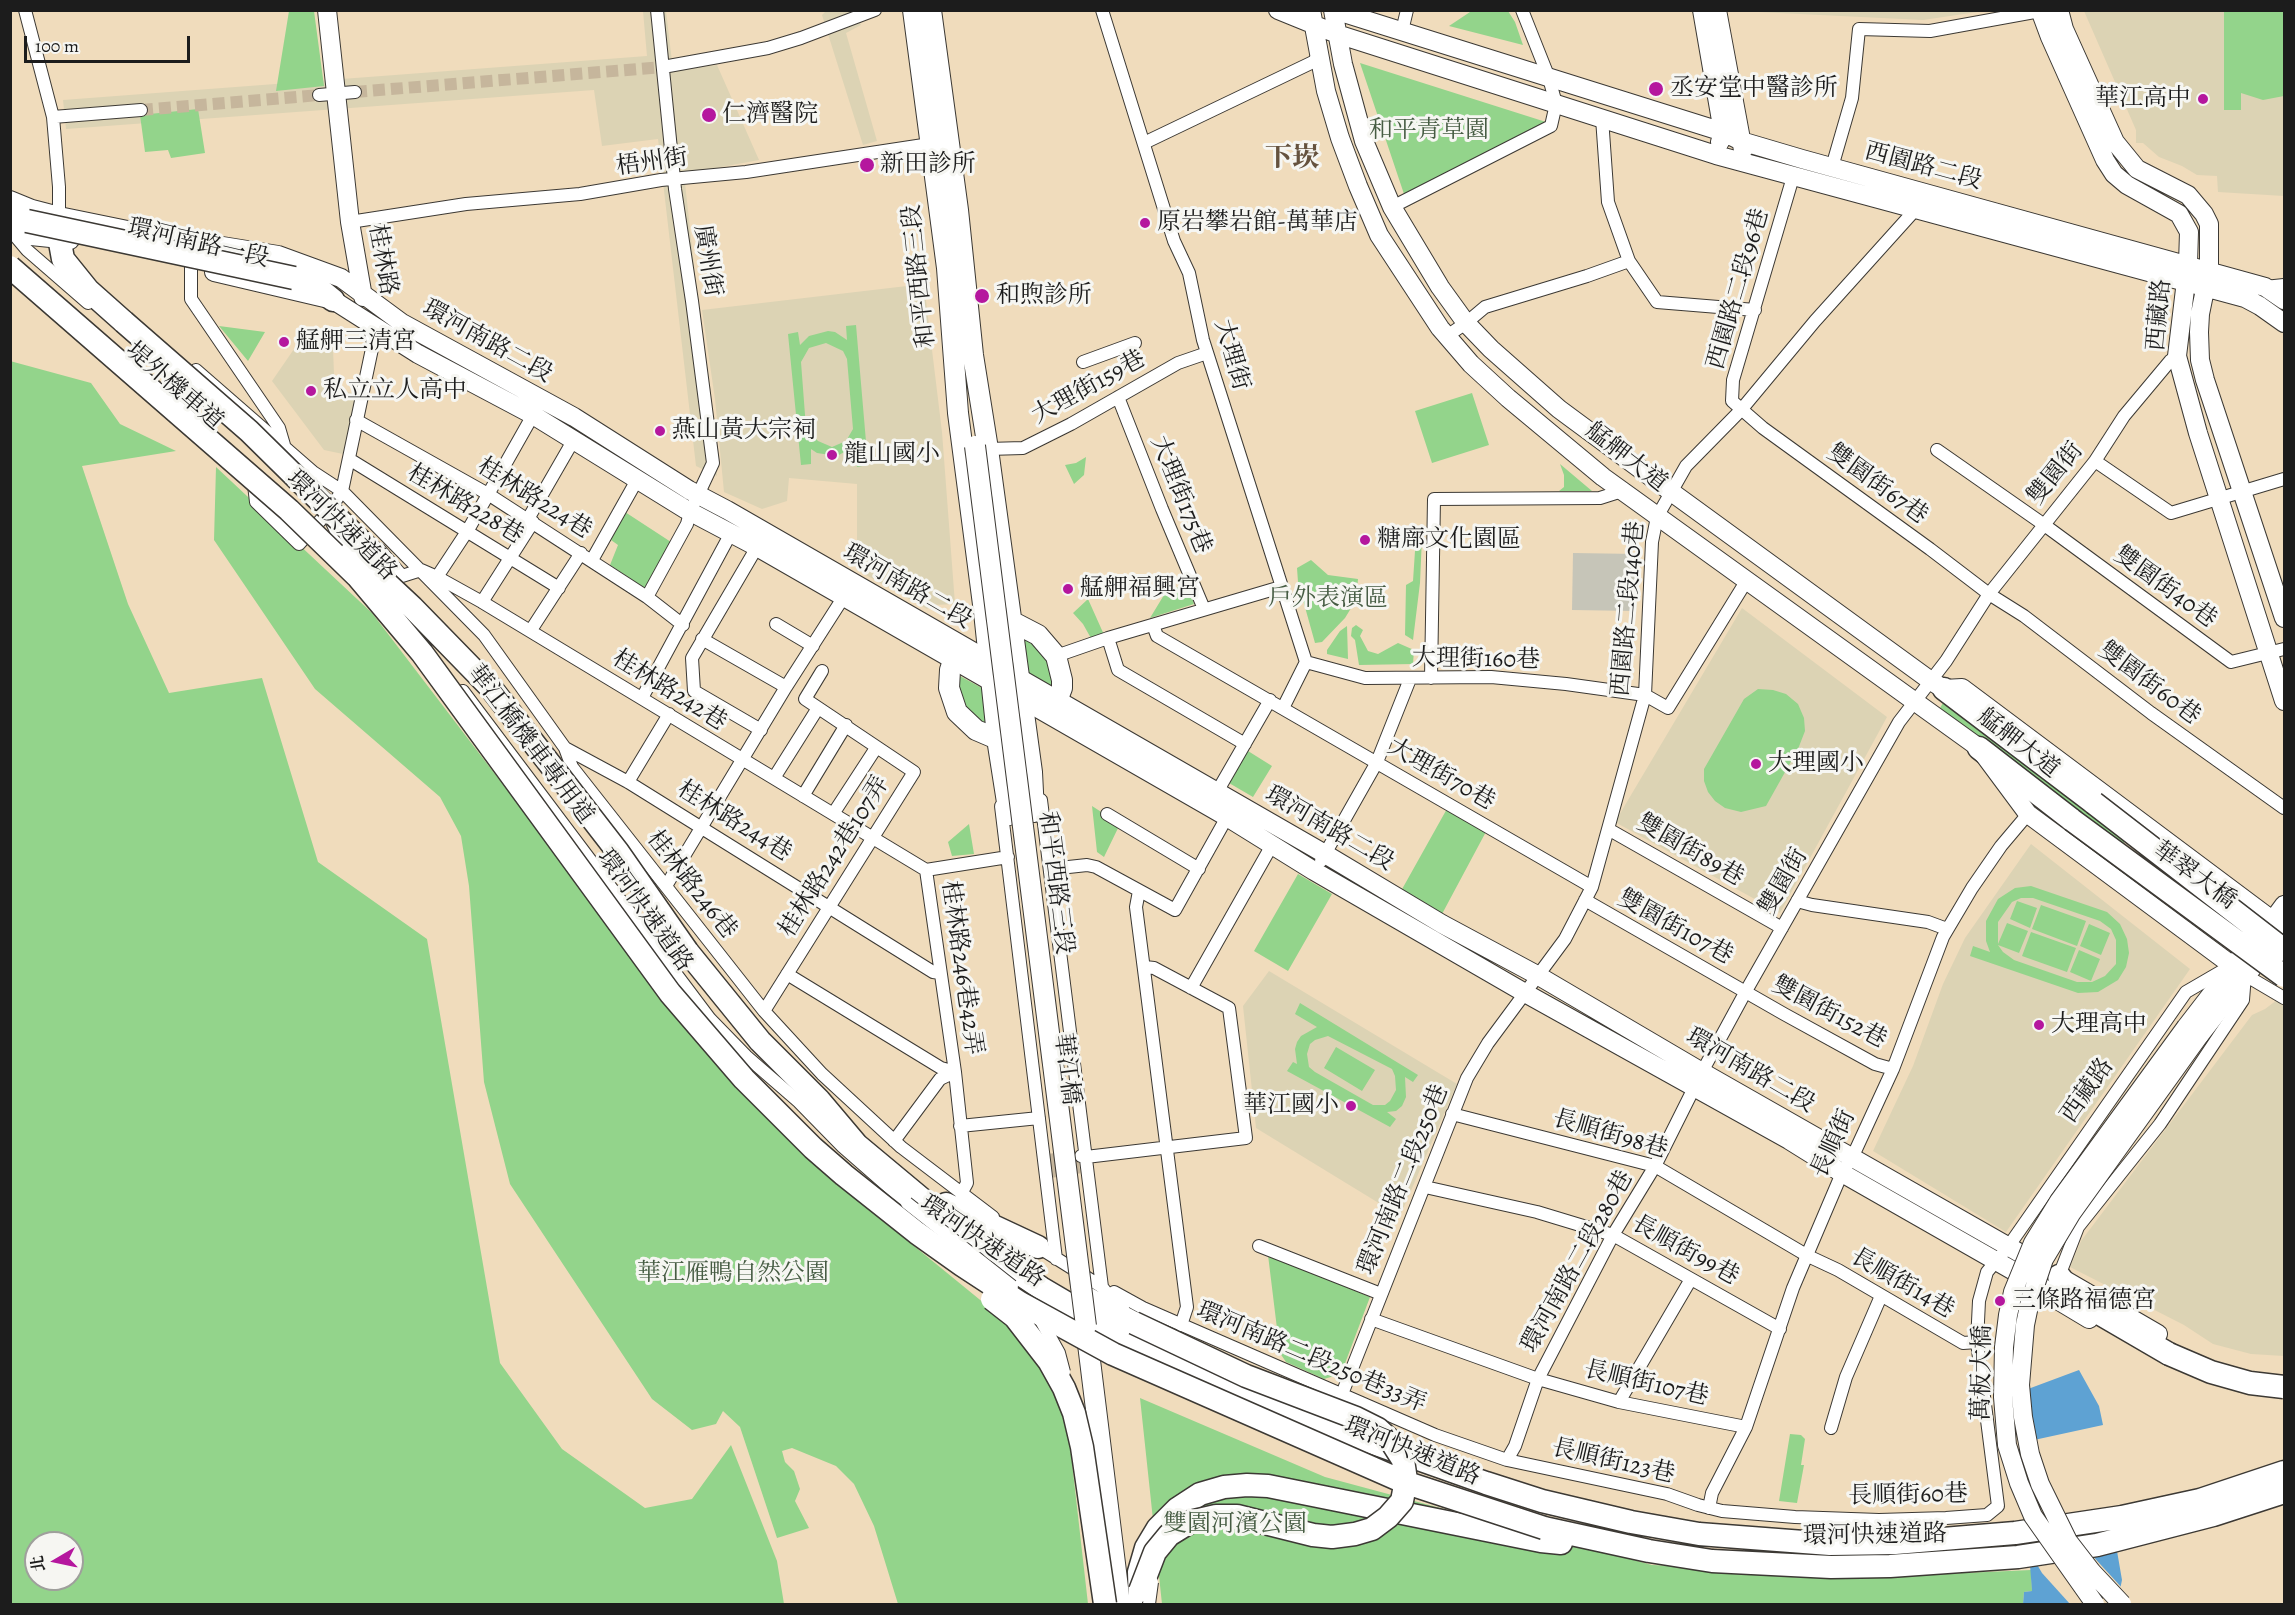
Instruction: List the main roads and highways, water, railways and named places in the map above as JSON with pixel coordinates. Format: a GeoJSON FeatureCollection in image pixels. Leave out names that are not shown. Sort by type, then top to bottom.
{"type":"FeatureCollection","features":[{"type":"Feature","properties":{"kind":"highway"},"geometry":{"type":"LineString","coordinates":[[14,223],[294,278],[317,287],[333,300]]}},
{"type":"Feature","properties":{"kind":"highway"},"geometry":{"type":"LineString","coordinates":[[59,227],[63,260],[88,290],[249,431],[348,526],[451,636],[491,688]]}},
{"type":"Feature","properties":{"kind":"highway","name":"環河快速道路"},"geometry":{"type":"LineString","coordinates":[[10,250],[309,510],[412,607],[491,688],[618,852],[687,951],[760,1041],[819,1100],[856,1145],[977,1245],[1041,1288],[1126,1338],[1233,1390],[1322,1425],[1486,1483],[1542,1501],[1631,1522],[1699,1534],[1830,1544],[1963,1539],[2066,1526],[2175,1506],[2284,1472]]}},
{"type":"Feature","properties":{"kind":"highway","name":"環河快速道路"},"geometry":{"type":"LineString","coordinates":[[10,269],[289,510],[357,576],[422,652],[670,993],[744,1079],[813,1148],[917,1233],[1020,1303],[1113,1354],[1393,1477],[1455,1500],[1544,1528],[1649,1551],[1712,1561],[1773,1565],[1890,1566],[2018,1557],[2097,1545],[2137,1536],[2284,1492]]}},
{"type":"Feature","properties":{"kind":"highway","name":"艋舺大道"},"geometry":{"type":"LineString","coordinates":[[1938,685],[2094,803]]}},
{"type":"Feature","properties":{"kind":"highway","name":"艋舺大道"},"geometry":{"type":"LineString","coordinates":[[1979,748],[2072,820]]}},
{"type":"Feature","properties":{"kind":"highway","name":"華翠大橋"},"geometry":{"type":"LineString","coordinates":[[2094,803],[2284,950]]}},
{"type":"Feature","properties":{"kind":"highway","name":"華翠大橋"},"geometry":{"type":"LineString","coordinates":[[2072,820],[2284,976]]}},
{"type":"Feature","properties":{"kind":"highway"},"geometry":{"type":"LineString","coordinates":[[819,1100],[954,1199],[1047,1253]]}},
{"type":"Feature","properties":{"kind":"highway"},"geometry":{"type":"LineString","coordinates":[[954,1199],[1002,1247],[1068,1288],[1136,1319],[1246,1376],[1356,1418],[1378,1429],[1391,1441],[1403,1460],[1406,1480],[1401,1501],[1388,1517],[1372,1529],[1355,1534],[1332,1537],[1313,1535],[1237,1516],[1216,1516],[1190,1522],[1169,1535],[1155,1552],[1143,1600]]}},
{"type":"Feature","properties":{"kind":"highway"},"geometry":{"type":"LineString","coordinates":[[917,1233],[937,1258],[1015,1317],[1050,1361],[1064,1388],[1074,1413],[1082,1447],[1105,1605]]}},
{"type":"Feature","properties":{"kind":"highway"},"geometry":{"type":"LineString","coordinates":[[2056,1285],[2078,1301],[2169,1354],[2211,1372],[2244,1381],[2284,1387]]}},
{"type":"Feature","properties":{"kind":"highway"},"geometry":{"type":"LineString","coordinates":[[2137,1536],[2284,1480]]}},
{"type":"Feature","properties":{"kind":"highway"},"geometry":{"type":"LineString","coordinates":[[1143,1600],[1139,1572],[1158,1528],[1177,1509],[1200,1494],[1224,1487],[1268,1486],[1541,1541],[1649,1551]]}},
{"type":"Feature","properties":{"kind":"main road","name":"和平西路三段"},"geometry":{"type":"LineString","coordinates":[[913,10],[947,268],[963,356],[958,413],[997,739],[1009,815]]}},
{"type":"Feature","properties":{"kind":"main road","name":"和平西路三段"},"geometry":{"type":"LineString","coordinates":[[931,10],[958,210],[964,390],[982,448],[1011,621],[1032,772],[1034,812]]}},
{"type":"Feature","properties":{"kind":"main road","name":"和平西路三段"},"geometry":{"type":"LineString","coordinates":[[982,448],[1086,1326]]}},
{"type":"Feature","properties":{"kind":"main road"},"geometry":{"type":"LineString","coordinates":[[1011,621],[1038,635],[1056,656],[1062,680],[1062,688],[1057,701]]}},
{"type":"Feature","properties":{"kind":"main road"},"geometry":{"type":"LineString","coordinates":[[953,662],[949,688],[957,712],[976,730],[997,739]]}},
{"type":"Feature","properties":{"kind":"main road","name":"華江橋"},"geometry":{"type":"LineString","coordinates":[[1034,812],[1090,1274],[1086,1326],[1120,1605]]}},
{"type":"Feature","properties":{"kind":"main road","name":"華江橋"},"geometry":{"type":"LineString","coordinates":[[1009,815],[1067,1276],[1086,1326]]}},
{"type":"Feature","properties":{"kind":"water"},"geometry":{"type":"Polygon","coordinates":[[[2079,1370],[2099,1406],[2103,1425],[2034,1440],[2028,1389],[2079,1370]]]}},
{"type":"Feature","properties":{"kind":"water"},"geometry":{"type":"Polygon","coordinates":[[[2117,1551],[2122,1580],[2117,1604],[2023,1604],[2024,1592],[2032,1591],[2030,1565],[2117,1551]]]}},
{"type":"Feature","properties":{"kind":"tunnel"},"geometry":{"type":"LineString","coordinates":[[355,92],[663,67]]}},
{"type":"Feature","properties":{"kind":"tunnel"},"geometry":{"type":"LineString","coordinates":[[141,110],[319,95]]}},
{"type":"Feature","properties":{"kind":"tunnel"},"geometry":{"type":"LineString","coordinates":[[1048,1160],[1081,1156]]}},
{"type":"Feature","properties":{"kind":"tunnel"},"geometry":{"type":"LineString","coordinates":[[1050,1172],[1082,1167]]}},
{"type":"Feature","properties":{"kind":"place","name":"丞安堂中醫診所"},"geometry":{"type":"Point","coordinates":[1656,89]}},
{"type":"Feature","properties":{"kind":"place","name":"華江高中"},"geometry":{"type":"Point","coordinates":[2203,99]}},
{"type":"Feature","properties":{"kind":"place","name":"仁濟醫院"},"geometry":{"type":"Point","coordinates":[709,115]}},
{"type":"Feature","properties":{"kind":"place","name":"新田診所"},"geometry":{"type":"Point","coordinates":[867,165]}},
{"type":"Feature","properties":{"kind":"place","name":"原岩攀岩館-萬華店"},"geometry":{"type":"Point","coordinates":[1145,223]}},
{"type":"Feature","properties":{"kind":"place","name":"和煦診所"},"geometry":{"type":"Point","coordinates":[982,296]}},
{"type":"Feature","properties":{"kind":"place","name":"艋舺三清宮"},"geometry":{"type":"Point","coordinates":[284,342]}},
{"type":"Feature","properties":{"kind":"place","name":"私立立人高中"},"geometry":{"type":"Point","coordinates":[311,391]}},
{"type":"Feature","properties":{"kind":"place","name":"燕山黃大宗祠"},"geometry":{"type":"Point","coordinates":[660,431]}},
{"type":"Feature","properties":{"kind":"place","name":"龍山國小"},"geometry":{"type":"Point","coordinates":[832,455]}},
{"type":"Feature","properties":{"kind":"place","name":"糖廍文化園區"},"geometry":{"type":"Point","coordinates":[1365,540]}},
{"type":"Feature","properties":{"kind":"place","name":"艋舺福興宮"},"geometry":{"type":"Point","coordinates":[1068,589]}},
{"type":"Feature","properties":{"kind":"place","name":"大理國小"},"geometry":{"type":"Point","coordinates":[1756,764]}},
{"type":"Feature","properties":{"kind":"place","name":"大理高中"},"geometry":{"type":"Point","coordinates":[2039,1025]}},
{"type":"Feature","properties":{"kind":"place","name":"華江國小"},"geometry":{"type":"Point","coordinates":[1351,1106]}},
{"type":"Feature","properties":{"kind":"place","name":"三條路福德宮"},"geometry":{"type":"Point","coordinates":[2000,1301]}},
{"type":"Feature","properties":{"kind":"district","name":"下崁"},"geometry":{"type":"Point","coordinates":[1292,159]}},
{"type":"Feature","properties":{"kind":"park label","name":"和平青草園"},"geometry":{"type":"Point","coordinates":[1429,131]}},
{"type":"Feature","properties":{"kind":"park label","name":"戶外表演區"},"geometry":{"type":"Point","coordinates":[1328,599]}},
{"type":"Feature","properties":{"kind":"park label","name":"華江雁鴨自然公園"},"geometry":{"type":"Point","coordinates":[733,1274]}},
{"type":"Feature","properties":{"kind":"park label","name":"雙園河濱公園"},"geometry":{"type":"Point","coordinates":[1235,1525]}}]}
